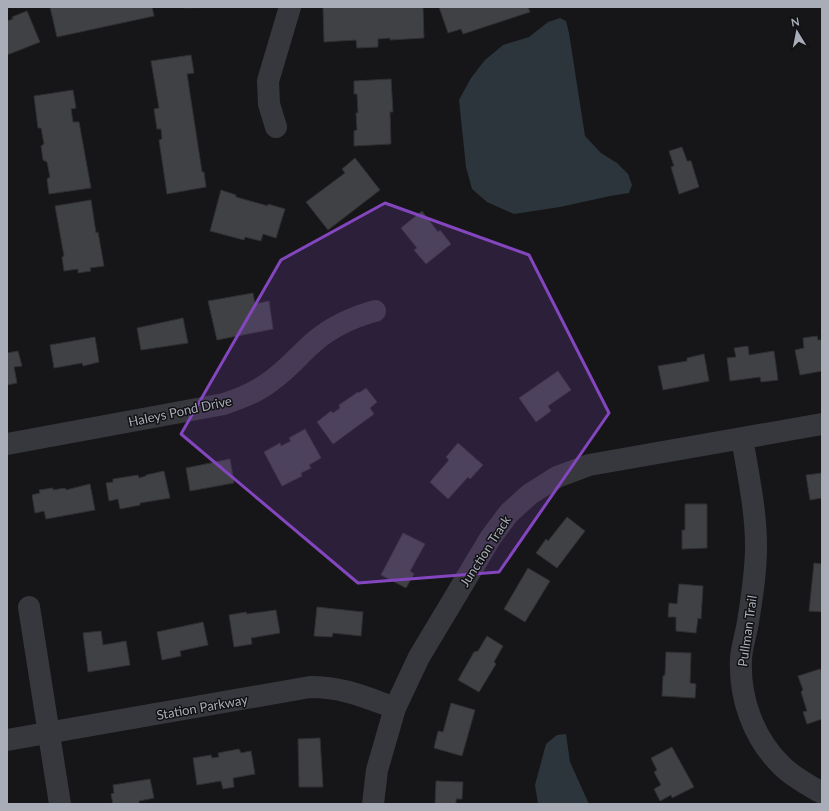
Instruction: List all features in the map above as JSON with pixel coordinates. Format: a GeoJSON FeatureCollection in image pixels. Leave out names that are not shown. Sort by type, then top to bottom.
{"type":"FeatureCollection","features":[{"type":"Feature","properties":{"kind":"street"},"geometry":{"type":"LineString","coordinates":[[276,127],[269,104],[268,80],[290,7]]}},
{"type":"Feature","properties":{"kind":"street","name":"Haleys Pond Drive"},"geometry":{"type":"LineString","coordinates":[[7,444],[224,404],[250,394],[272,381],[316,340],[334,327],[354,317],[375,311]]}},
{"type":"Feature","properties":{"kind":"street","name":"Junction Track"},"geometry":{"type":"LineString","coordinates":[[373,804],[378,770],[395,708],[419,657],[491,537],[509,513],[530,494],[557,477],[589,465],[822,424]]}},
{"type":"Feature","properties":{"kind":"street","name":"Pullman Trail"},"geometry":{"type":"LineString","coordinates":[[742,438],[753,500],[756,546],[753,591],[741,657],[742,685],[746,707],[755,729],[767,749],[782,766],[805,784],[822,793]]}},
{"type":"Feature","properties":{"kind":"street"},"geometry":{"type":"LineString","coordinates":[[29,607],[60,804]]}},
{"type":"Feature","properties":{"kind":"street","name":"Station Parkway"},"geometry":{"type":"LineString","coordinates":[[7,740],[310,687],[328,687],[344,690],[395,708]]}},
{"type":"Feature","properties":{"kind":"highlighted area"},"geometry":{"type":"Polygon","coordinates":[[[385,203],[529,255],[609,413],[499,572],[358,583],[181,434],[281,260],[385,203]]]}},
{"type":"Feature","properties":{"kind":"shaded area"},"geometry":{"type":"Polygon","coordinates":[[[560,18],[566,21],[569,33],[585,136],[601,153],[617,163],[628,174],[632,185],[629,193],[560,207],[514,214],[487,202],[472,189],[466,167],[459,100],[471,78],[485,60],[503,45],[529,37],[548,22],[560,18]]]}},
{"type":"Feature","properties":{"kind":"shaded area"},"geometry":{"type":"Polygon","coordinates":[[[566,734],[570,762],[589,804],[538,804],[535,785],[546,744],[557,735],[566,734]]]}},
{"type":"Feature","properties":{"kind":"building"},"geometry":{"type":"Polygon","coordinates":[[[50,7],[152,7],[154,16],[57,37],[50,7]]]}},
{"type":"Feature","properties":{"kind":"building"},"geometry":{"type":"Polygon","coordinates":[[[184,7],[227,7],[184,8],[184,7]]]}},
{"type":"Feature","properties":{"kind":"building"},"geometry":{"type":"Polygon","coordinates":[[[323,7],[423,7],[424,38],[390,40],[390,38],[378,39],[378,47],[357,48],[356,40],[324,42],[323,7]]]}},
{"type":"Feature","properties":{"kind":"building"},"geometry":{"type":"Polygon","coordinates":[[[439,7],[528,7],[530,12],[463,34],[461,29],[448,33],[439,7]]]}},
{"type":"Feature","properties":{"kind":"building"},"geometry":{"type":"Polygon","coordinates":[[[27,11],[40,42],[7,55],[7,21],[13,19],[12,17],[27,11]]]}},
{"type":"Feature","properties":{"kind":"building"},"geometry":{"type":"Polygon","coordinates":[[[191,55],[194,73],[187,74],[202,172],[204,172],[206,187],[167,194],[159,140],[162,139],[161,129],[157,129],[154,109],[159,108],[151,61],[191,55]]]}},
{"type":"Feature","properties":{"kind":"building"},"geometry":{"type":"Polygon","coordinates":[[[391,79],[393,112],[390,112],[391,144],[354,146],[354,131],[357,130],[356,113],[358,113],[357,94],[354,94],[354,81],[391,79]]]}},
{"type":"Feature","properties":{"kind":"building"},"geometry":{"type":"Polygon","coordinates":[[[73,90],[76,108],[71,109],[73,122],[79,122],[91,188],[49,194],[47,179],[50,177],[47,162],[43,160],[41,146],[44,144],[41,128],[38,128],[34,96],[73,90]]]}},
{"type":"Feature","properties":{"kind":"building"},"geometry":{"type":"Polygon","coordinates":[[[682,147],[687,161],[691,161],[699,187],[679,194],[671,167],[674,166],[669,151],[682,147]]]}},
{"type":"Feature","properties":{"kind":"building"},"geometry":{"type":"Polygon","coordinates":[[[355,158],[380,190],[328,230],[306,202],[345,173],[342,169],[355,158]]]}},
{"type":"Feature","properties":{"kind":"building"},"geometry":{"type":"Polygon","coordinates":[[[221,190],[236,195],[236,197],[285,209],[276,238],[263,234],[261,241],[245,237],[244,240],[210,231],[221,190]]]}},
{"type":"Feature","properties":{"kind":"building"},"geometry":{"type":"Polygon","coordinates":[[[91,200],[96,233],[98,232],[104,266],[90,268],[91,271],[78,273],[78,269],[64,271],[62,257],[64,256],[55,206],[91,200]]]}},
{"type":"Feature","properties":{"kind":"building"},"geometry":{"type":"Polygon","coordinates":[[[422,211],[438,232],[440,230],[451,244],[426,264],[414,250],[417,248],[401,228],[422,211]]]}},
{"type":"Feature","properties":{"kind":"building"},"geometry":{"type":"Polygon","coordinates":[[[253,293],[255,304],[269,301],[273,329],[217,340],[208,301],[253,293]]]}},
{"type":"Feature","properties":{"kind":"building"},"geometry":{"type":"Polygon","coordinates":[[[183,318],[188,343],[141,350],[137,328],[183,318]]]}},
{"type":"Feature","properties":{"kind":"building"},"geometry":{"type":"Polygon","coordinates":[[[817,336],[818,340],[822,340],[822,371],[800,375],[795,350],[804,348],[803,338],[817,336]]]}},
{"type":"Feature","properties":{"kind":"building"},"geometry":{"type":"Polygon","coordinates":[[[95,337],[99,362],[83,366],[82,363],[54,368],[50,345],[95,337]]]}},
{"type":"Feature","properties":{"kind":"building"},"geometry":{"type":"Polygon","coordinates":[[[748,346],[749,355],[774,351],[778,380],[761,382],[760,377],[730,381],[727,358],[736,357],[734,348],[748,346]]]}},
{"type":"Feature","properties":{"kind":"building"},"geometry":{"type":"Polygon","coordinates":[[[18,351],[22,366],[14,367],[17,383],[7,385],[7,353],[18,351]]]}},
{"type":"Feature","properties":{"kind":"building"},"geometry":{"type":"Polygon","coordinates":[[[704,354],[709,381],[663,390],[658,366],[687,361],[687,358],[704,354]]]}},
{"type":"Feature","properties":{"kind":"building"},"geometry":{"type":"Polygon","coordinates":[[[558,371],[571,390],[548,406],[551,411],[536,422],[519,398],[558,371]]]}},
{"type":"Feature","properties":{"kind":"building"},"geometry":{"type":"Polygon","coordinates":[[[366,388],[377,402],[370,408],[374,414],[333,444],[317,422],[331,411],[333,413],[340,408],[339,405],[366,388]]]}},
{"type":"Feature","properties":{"kind":"building"},"geometry":{"type":"Polygon","coordinates":[[[305,429],[321,458],[309,465],[311,468],[301,473],[302,476],[282,486],[264,452],[280,443],[281,446],[291,441],[289,438],[305,429]]]}},
{"type":"Feature","properties":{"kind":"building"},"geometry":{"type":"Polygon","coordinates":[[[458,443],[483,465],[470,479],[468,477],[448,499],[430,482],[449,460],[446,457],[458,443]]]}},
{"type":"Feature","properties":{"kind":"building"},"geometry":{"type":"Polygon","coordinates":[[[230,459],[234,483],[190,491],[186,468],[230,459]]]}},
{"type":"Feature","properties":{"kind":"building"},"geometry":{"type":"Polygon","coordinates":[[[164,471],[170,498],[140,503],[140,505],[120,509],[118,499],[109,501],[106,483],[113,482],[113,479],[138,475],[139,478],[164,471]]]}},
{"type":"Feature","properties":{"kind":"building"},"geometry":{"type":"Polygon","coordinates":[[[822,473],[822,498],[810,500],[806,475],[822,473]]]}},
{"type":"Feature","properties":{"kind":"building"},"geometry":{"type":"Polygon","coordinates":[[[90,484],[95,510],[46,519],[44,511],[35,513],[32,495],[40,493],[39,490],[65,488],[66,490],[90,484]]]}},
{"type":"Feature","properties":{"kind":"building"},"geometry":{"type":"Polygon","coordinates":[[[685,504],[707,504],[707,548],[682,549],[682,530],[685,530],[685,504]]]}},
{"type":"Feature","properties":{"kind":"building"},"geometry":{"type":"Polygon","coordinates":[[[567,517],[585,531],[557,568],[536,553],[546,539],[548,541],[567,517]]]}},
{"type":"Feature","properties":{"kind":"building"},"geometry":{"type":"Polygon","coordinates":[[[403,533],[425,544],[410,571],[414,574],[406,588],[381,575],[403,533]]]}},
{"type":"Feature","properties":{"kind":"building"},"geometry":{"type":"Polygon","coordinates":[[[814,563],[822,564],[822,612],[809,611],[814,563]]]}},
{"type":"Feature","properties":{"kind":"building"},"geometry":{"type":"Polygon","coordinates":[[[528,568],[550,581],[525,622],[504,609],[528,568]]]}},
{"type":"Feature","properties":{"kind":"building"},"geometry":{"type":"Polygon","coordinates":[[[679,584],[703,586],[701,619],[698,618],[696,633],[676,631],[676,617],[668,617],[669,603],[677,604],[679,584]]]}},
{"type":"Feature","properties":{"kind":"building"},"geometry":{"type":"Polygon","coordinates":[[[317,607],[363,612],[361,636],[333,633],[332,637],[314,636],[317,607]]]}},
{"type":"Feature","properties":{"kind":"building"},"geometry":{"type":"Polygon","coordinates":[[[276,610],[280,633],[251,638],[252,644],[234,647],[229,615],[276,610]]]}},
{"type":"Feature","properties":{"kind":"building"},"geometry":{"type":"Polygon","coordinates":[[[203,622],[208,645],[180,651],[181,656],[162,660],[157,632],[203,622]]]}},
{"type":"Feature","properties":{"kind":"building"},"geometry":{"type":"Polygon","coordinates":[[[101,631],[103,645],[126,641],[130,665],[88,672],[83,633],[101,631]]]}},
{"type":"Feature","properties":{"kind":"building"},"geometry":{"type":"Polygon","coordinates":[[[487,636],[503,646],[494,662],[496,664],[479,692],[458,680],[474,652],[478,651],[487,636]]]}},
{"type":"Feature","properties":{"kind":"building"},"geometry":{"type":"Polygon","coordinates":[[[666,652],[691,653],[690,683],[696,684],[695,698],[662,696],[666,652]]]}},
{"type":"Feature","properties":{"kind":"building"},"geometry":{"type":"Polygon","coordinates":[[[820,669],[822,673],[822,719],[807,724],[803,712],[807,711],[801,692],[803,690],[798,676],[820,669]]]}},
{"type":"Feature","properties":{"kind":"building"},"geometry":{"type":"Polygon","coordinates":[[[451,703],[475,710],[462,756],[434,748],[438,731],[443,732],[451,703]]]}},
{"type":"Feature","properties":{"kind":"building"},"geometry":{"type":"Polygon","coordinates":[[[320,738],[323,787],[299,787],[298,739],[320,738]]]}},
{"type":"Feature","properties":{"kind":"building"},"geometry":{"type":"Polygon","coordinates":[[[672,747],[694,787],[672,798],[671,795],[660,801],[654,789],[661,785],[654,772],[657,770],[651,758],[672,747]]]}},
{"type":"Feature","properties":{"kind":"building"},"geometry":{"type":"Polygon","coordinates":[[[239,749],[241,753],[251,751],[255,774],[233,778],[234,787],[223,789],[221,781],[197,785],[193,758],[211,755],[212,758],[219,757],[218,753],[239,749]]]}},
{"type":"Feature","properties":{"kind":"building"},"geometry":{"type":"Polygon","coordinates":[[[150,779],[154,798],[139,801],[139,804],[113,804],[111,794],[114,793],[113,785],[150,779]]]}},
{"type":"Feature","properties":{"kind":"building"},"geometry":{"type":"Polygon","coordinates":[[[436,781],[463,782],[462,799],[456,799],[456,804],[435,804],[436,781]]]}}]}
